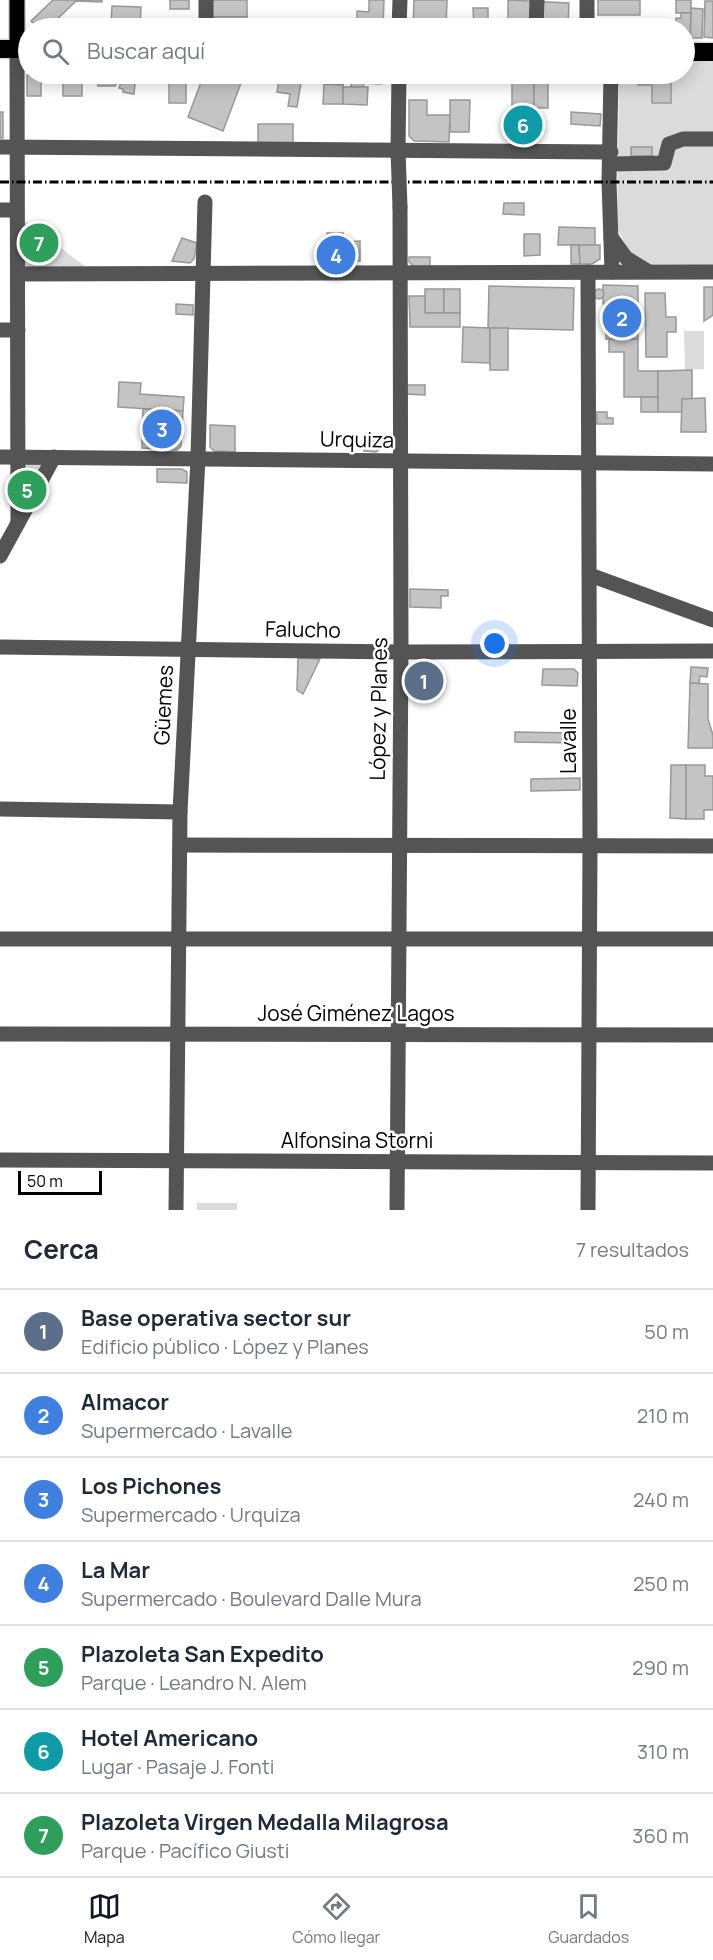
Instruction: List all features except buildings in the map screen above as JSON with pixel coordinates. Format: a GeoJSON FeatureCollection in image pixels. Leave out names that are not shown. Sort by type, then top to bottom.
{"type":"FeatureCollection","features":[{"type":"Feature","properties":{"kind":"highway"},"geometry":{"type":"LineString","coordinates":[[695,52],[713,52]]}},
{"type":"Feature","properties":{"kind":"main road"},"geometry":{"type":"LineString","coordinates":[[15,49],[17,0]]}},
{"type":"Feature","properties":{"kind":"street"},"geometry":{"type":"LineString","coordinates":[[206,0],[206,18]]}},
{"type":"Feature","properties":{"kind":"street"},"geometry":{"type":"LineString","coordinates":[[399,18],[400,0]]}},
{"type":"Feature","properties":{"kind":"street"},"geometry":{"type":"LineString","coordinates":[[536,18],[537,0]]}},
{"type":"Feature","properties":{"kind":"street"},"geometry":{"type":"LineString","coordinates":[[587,0],[587,18]]}},
{"type":"Feature","properties":{"kind":"street"},"geometry":{"type":"LineString","coordinates":[[15,49],[18,523]]}},
{"type":"Feature","properties":{"kind":"street"},"geometry":{"type":"LineString","coordinates":[[398,150],[399,84]]}},
{"type":"Feature","properties":{"kind":"street"},"geometry":{"type":"LineString","coordinates":[[611,84],[609,182],[612,272]]}},
{"type":"Feature","properties":{"kind":"street"},"geometry":{"type":"LineString","coordinates":[[0,147],[398,150],[611,158],[664,163],[669,144],[682,139],[713,139]]}},
{"type":"Feature","properties":{"kind":"street","name":"López y Planes"},"geometry":{"type":"LineString","coordinates":[[397,1210],[401,652],[398,150]]}},
{"type":"Feature","properties":{"kind":"street","name":"Güemes"},"geometry":{"type":"LineString","coordinates":[[176,1210],[180,812],[198,458],[205,202]]}},
{"type":"Feature","properties":{"kind":"street"},"geometry":{"type":"LineString","coordinates":[[0,210],[17,210]]}},
{"type":"Feature","properties":{"kind":"street"},"geometry":{"type":"LineString","coordinates":[[611,237],[626,258],[650,272]]}},
{"type":"Feature","properties":{"kind":"street","name":"Lavalle"},"geometry":{"type":"LineString","coordinates":[[588,272],[590,464],[588,1210]]}},
{"type":"Feature","properties":{"kind":"street"},"geometry":{"type":"LineString","coordinates":[[18,274],[713,272]]}},
{"type":"Feature","properties":{"kind":"street"},"geometry":{"type":"LineString","coordinates":[[0,330],[18,330]]}},
{"type":"Feature","properties":{"kind":"street","name":"Urquiza"},"geometry":{"type":"LineString","coordinates":[[0,457],[713,464]]}},
{"type":"Feature","properties":{"kind":"street"},"geometry":{"type":"LineString","coordinates":[[0,556],[54,457]]}},
{"type":"Feature","properties":{"kind":"street"},"geometry":{"type":"LineString","coordinates":[[590,575],[713,620]]}},
{"type":"Feature","properties":{"kind":"street","name":"Falucho"},"geometry":{"type":"LineString","coordinates":[[0,647],[401,652],[713,651]]}},
{"type":"Feature","properties":{"kind":"street"},"geometry":{"type":"LineString","coordinates":[[0,809],[180,812]]}},
{"type":"Feature","properties":{"kind":"street"},"geometry":{"type":"LineString","coordinates":[[181,845],[713,846]]}},
{"type":"Feature","properties":{"kind":"street"},"geometry":{"type":"LineString","coordinates":[[0,939],[713,939]]}},
{"type":"Feature","properties":{"kind":"street","name":"José Giménez Lagos"},"geometry":{"type":"LineString","coordinates":[[0,1034],[713,1035]]}},
{"type":"Feature","properties":{"kind":"street","name":"Alfonsina Storni"},"geometry":{"type":"LineString","coordinates":[[0,1160],[713,1163]]}},
{"type":"Feature","properties":{"kind":"shaded area"},"geometry":{"type":"Polygon","coordinates":[[[695,57],[713,58],[713,267],[654,267],[630,252],[617,229],[619,84],[695,84],[695,57]]]}},
{"type":"Feature","properties":{"kind":"shaded area"},"geometry":{"type":"Polygon","coordinates":[[[23,219],[91,271],[22,271],[23,219]]]}},
{"type":"Feature","properties":{"kind":"shaded area"},"geometry":{"type":"Polygon","coordinates":[[[684,331],[704,331],[704,369],[685,370],[684,331]]]}},
{"type":"Feature","properties":{"kind":"shaded area"},"geometry":{"type":"Polygon","coordinates":[[[18,457],[54,457],[18,523],[18,457]]]}},
{"type":"Feature","properties":{"kind":"shaded area"},"geometry":{"type":"Polygon","coordinates":[[[197,1203],[237,1203],[237,1210],[197,1210],[197,1203]]]}},
{"type":"Feature","properties":{"kind":"railway"},"geometry":{"type":"LineString","coordinates":[[0,182],[713,182]]}},
{"type":"Feature","properties":{"kind":"place","name":"Hotel Americano"},"geometry":{"type":"Point","coordinates":[523,125]}},
{"type":"Feature","properties":{"kind":"place","name":"Plazoleta Virgen Medalla Milagrosa"},"geometry":{"type":"Point","coordinates":[39,243]}},
{"type":"Feature","properties":{"kind":"place","name":"La Mar"},"geometry":{"type":"Point","coordinates":[336,255]}},
{"type":"Feature","properties":{"kind":"place","name":"Almacor"},"geometry":{"type":"Point","coordinates":[622,318]}},
{"type":"Feature","properties":{"kind":"place","name":"Los Pichones"},"geometry":{"type":"Point","coordinates":[162,429]}},
{"type":"Feature","properties":{"kind":"place","name":"Plazoleta San Expedito"},"geometry":{"type":"Point","coordinates":[27,490]}},
{"type":"Feature","properties":{"kind":"place","name":"Base operativa sector sur"},"geometry":{"type":"Point","coordinates":[424,681]}}]}
